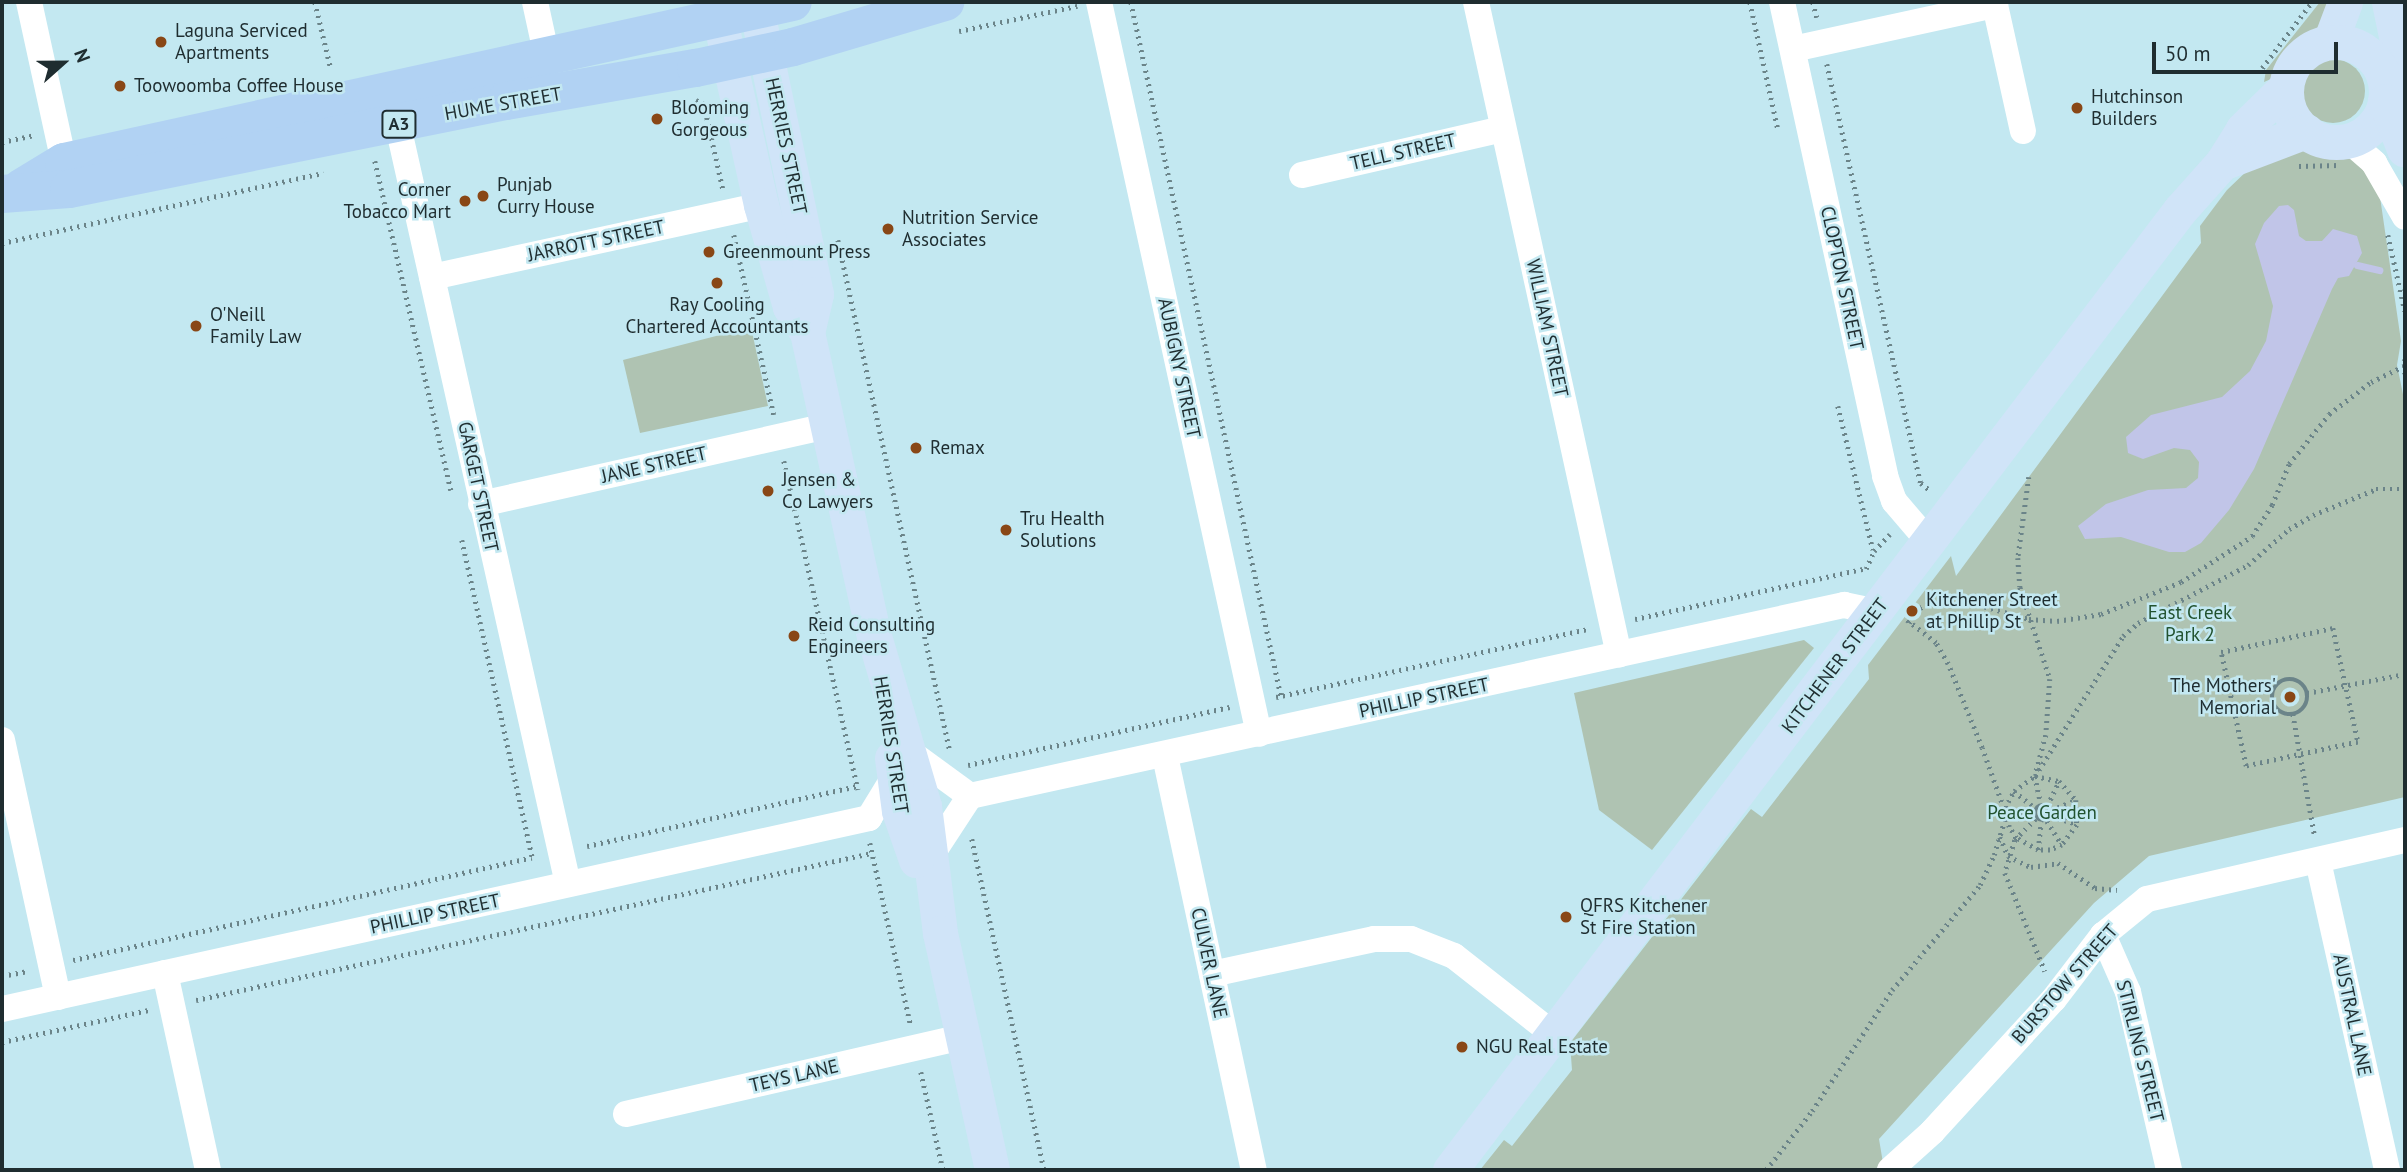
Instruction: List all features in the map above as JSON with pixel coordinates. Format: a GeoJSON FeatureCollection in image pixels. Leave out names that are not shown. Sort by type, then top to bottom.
{"type":"FeatureCollection","features":[{"type":"Feature","properties":{"kind":"highway","name":"HUME STREET"},"geometry":{"type":"LineString","coordinates":[[9,192],[69,189],[394,107],[547,57],[718,11],[793,2]]}},
{"type":"Feature","properties":{"kind":"highway","name":"HUME STREET"},"geometry":{"type":"LineString","coordinates":[[9,192],[64,162],[394,107],[729,61],[945,2]]}},
{"type":"Feature","properties":{"kind":"main road"},"geometry":{"type":"LineString","coordinates":[[2330,42],[2345,2]]}},
{"type":"Feature","properties":{"kind":"main road"},"geometry":{"type":"LineString","coordinates":[[2368,54],[2374,2]]}},
{"type":"Feature","properties":{"kind":"main road"},"geometry":{"type":"LineString","coordinates":[[2389,2],[2395,90],[2405,148]]}},
{"type":"Feature","properties":{"kind":"main road","name":"HERRIES STREET"},"geometry":{"type":"LineString","coordinates":[[756,6],[816,293],[807,332]]}},
{"type":"Feature","properties":{"kind":"main road","name":"HERRIES STREET"},"geometry":{"type":"LineString","coordinates":[[718,11],[729,61],[745,209],[790,307],[807,332],[901,764],[899,811],[923,858],[992,1170]]}},
{"type":"Feature","properties":{"kind":"main road"},"geometry":{"type":"LineString","coordinates":[[2330,42],[2357,46],[2368,54],[2385,84],[2395,90],[2372,126],[2348,140],[2326,140],[2306,131],[2294,119],[2286,87],[2300,57],[2330,42]]}},
{"type":"Feature","properties":{"kind":"main road","name":"KITCHENER STREET"},"geometry":{"type":"LineString","coordinates":[[1450,1170],[1552,1033],[1897,618],[1928,542],[2180,210],[2222,163],[2243,129],[2286,87]]}},
{"type":"Feature","properties":{"kind":"main road","name":"KITCHENER STREET"},"geometry":{"type":"LineString","coordinates":[[2222,163],[2306,131]]}},
{"type":"Feature","properties":{"kind":"street"},"geometry":{"type":"LineString","coordinates":[[29,2],[64,162]]}},
{"type":"Feature","properties":{"kind":"street"},"geometry":{"type":"LineString","coordinates":[[535,2],[547,57]]}},
{"type":"Feature","properties":{"kind":"street","name":"AUBIGNY STREET"},"geometry":{"type":"LineString","coordinates":[[1099,2],[1259,734]]}},
{"type":"Feature","properties":{"kind":"street","name":"WILLIAM STREET"},"geometry":{"type":"LineString","coordinates":[[1476,2],[1619,655]]}},
{"type":"Feature","properties":{"kind":"street","name":"CLOPTON STREET"},"geometry":{"type":"LineString","coordinates":[[1782,2],[1885,476],[1894,501],[1928,542]]}},
{"type":"Feature","properties":{"kind":"street"},"geometry":{"type":"LineString","coordinates":[[1793,49],[1995,5],[2023,131]]}},
{"type":"Feature","properties":{"kind":"street","name":"GARGET STREET"},"geometry":{"type":"LineString","coordinates":[[394,107],[568,884]]}},
{"type":"Feature","properties":{"kind":"street","name":"TELL STREET"},"geometry":{"type":"LineString","coordinates":[[1302,175],[1503,129]]}},
{"type":"Feature","properties":{"kind":"street"},"geometry":{"type":"LineString","coordinates":[[2348,140],[2374,163],[2405,217]]}},
{"type":"Feature","properties":{"kind":"street","name":"JARROTT STREET"},"geometry":{"type":"LineString","coordinates":[[432,277],[745,209]]}},
{"type":"Feature","properties":{"kind":"street","name":"JANE STREET"},"geometry":{"type":"LineString","coordinates":[[481,504],[828,426]]}},
{"type":"Feature","properties":{"kind":"street","name":"PHILLIP STREET"},"geometry":{"type":"LineString","coordinates":[[970,796],[1165,756],[1844,606],[1897,618]]}},
{"type":"Feature","properties":{"kind":"street"},"geometry":{"type":"LineString","coordinates":[[2,740],[58,997]]}},
{"type":"Feature","properties":{"kind":"street","name":"CULVER LANE"},"geometry":{"type":"LineString","coordinates":[[1165,756],[1254,1170]]}},
{"type":"Feature","properties":{"kind":"street"},"geometry":{"type":"LineString","coordinates":[[901,764],[970,796],[923,858],[867,818],[901,764]]}},
{"type":"Feature","properties":{"kind":"street","name":"PHILLIP STREET"},"geometry":{"type":"LineString","coordinates":[[2,1009],[867,818]]}},
{"type":"Feature","properties":{"kind":"street","name":"BURSTOW STREET"},"geometry":{"type":"LineString","coordinates":[[1890,1170],[1932,1132],[2054,999],[2103,935],[2147,899],[2311,846],[2405,840]]}},
{"type":"Feature","properties":{"kind":"street","name":"AUSTRAL LANE"},"geometry":{"type":"LineString","coordinates":[[2311,846],[2387,1170]]}},
{"type":"Feature","properties":{"kind":"street","name":"STIRLING STREET"},"geometry":{"type":"LineString","coordinates":[[2103,935],[2128,992],[2169,1170]]}},
{"type":"Feature","properties":{"kind":"street"},"geometry":{"type":"LineString","coordinates":[[1212,974],[1374,939],[1411,939],[1454,956],[1552,1033]]}},
{"type":"Feature","properties":{"kind":"street"},"geometry":{"type":"LineString","coordinates":[[164,973],[208,1170]]}},
{"type":"Feature","properties":{"kind":"street","name":"TEYS LANE"},"geometry":{"type":"LineString","coordinates":[[626,1114],[962,1037]]}},
{"type":"Feature","properties":{"kind":"path"},"geometry":{"type":"LineString","coordinates":[[315,2],[331,69]]}},
{"type":"Feature","properties":{"kind":"path"},"geometry":{"type":"LineString","coordinates":[[1131,2],[1281,696]]}},
{"type":"Feature","properties":{"kind":"path"},"geometry":{"type":"LineString","coordinates":[[1750,2],[1778,129]]}},
{"type":"Feature","properties":{"kind":"path"},"geometry":{"type":"LineString","coordinates":[[1813,2],[1921,483],[1931,491]]}},
{"type":"Feature","properties":{"kind":"path"},"geometry":{"type":"LineString","coordinates":[[705,104],[745,209],[779,437],[857,786],[867,818],[872,853],[943,1170]]}},
{"type":"Feature","properties":{"kind":"path"},"geometry":{"type":"LineString","coordinates":[[835,228],[951,755]]}},
{"type":"Feature","properties":{"kind":"path"},"geometry":{"type":"LineString","coordinates":[[2405,359],[2405,374]]}},
{"type":"Feature","properties":{"kind":"path"},"geometry":{"type":"LineString","coordinates":[[1897,618],[1944,594],[2029,619],[2101,614],[2181,582],[2225,558],[2262,524],[2289,464],[2312,432],[2371,382],[2404,366]]}},
{"type":"Feature","properties":{"kind":"path"},"geometry":{"type":"LineString","coordinates":[[1838,406],[1874,551]]}},
{"type":"Feature","properties":{"kind":"path"},"geometry":{"type":"LineString","coordinates":[[2029,477],[2018,547],[2020,587],[2050,679],[2046,734],[2035,776],[2043,813],[2062,845]]}},
{"type":"Feature","properties":{"kind":"path"},"geometry":{"type":"LineString","coordinates":[[1766,1170],[1812,1111],[1892,990],[1980,885],[2000,837],[2014,791],[2035,776],[2123,636],[2138,623],[2248,565],[2289,528],[2314,514],[2376,489],[2405,489]]}},
{"type":"Feature","properties":{"kind":"path"},"geometry":{"type":"LineString","coordinates":[[953,769],[1866,568]]}},
{"type":"Feature","properties":{"kind":"path"},"geometry":{"type":"LineString","coordinates":[[1897,618],[1936,643],[1948,664],[2016,838],[2038,850],[2062,845],[2077,824],[2076,800],[2059,781],[2035,776]]}},
{"type":"Feature","properties":{"kind":"path"},"geometry":{"type":"LineString","coordinates":[[2333,628],[2346,686],[2358,742],[2246,766],[2221,652],[2333,628]]}},
{"type":"Feature","properties":{"kind":"path"},"geometry":{"type":"LineString","coordinates":[[2306,693],[2405,674]]}},
{"type":"Feature","properties":{"kind":"path"},"geometry":{"type":"LineString","coordinates":[[2294,678],[2305,685],[2309,702],[2302,712],[2293,714],[2285,716],[2275,709],[2271,692],[2277,682],[2294,678]]}},
{"type":"Feature","properties":{"kind":"path"},"geometry":{"type":"LineString","coordinates":[[2293,714],[2302,754],[2311,846],[2328,835]]}},
{"type":"Feature","properties":{"kind":"path"},"geometry":{"type":"LineString","coordinates":[[2038,850],[2043,813],[2059,781]]}},
{"type":"Feature","properties":{"kind":"path"},"geometry":{"type":"LineString","coordinates":[[587,846],[857,786]]}},
{"type":"Feature","properties":{"kind":"path"},"geometry":{"type":"LineString","coordinates":[[2014,791],[2043,813],[2077,824]]}},
{"type":"Feature","properties":{"kind":"path"},"geometry":{"type":"LineString","coordinates":[[2006,815],[2043,813],[2076,800]]}},
{"type":"Feature","properties":{"kind":"path"},"geometry":{"type":"LineString","coordinates":[[2008,856],[2016,838],[2043,813]]}},
{"type":"Feature","properties":{"kind":"path"},"geometry":{"type":"LineString","coordinates":[[970,828],[1044,1170]]}},
{"type":"Feature","properties":{"kind":"path"},"geometry":{"type":"LineString","coordinates":[[2000,837],[2008,856],[2009,890],[2029,925],[2054,999]]}},
{"type":"Feature","properties":{"kind":"path"},"geometry":{"type":"LineString","coordinates":[[2,1042],[872,853]]}},
{"type":"Feature","properties":{"kind":"path"},"geometry":{"type":"LineString","coordinates":[[2,976],[536,856]]}},
{"type":"Feature","properties":{"kind":"path"},"geometry":{"type":"LineString","coordinates":[[2008,856],[2031,866],[2058,863],[2095,888],[2128,886]]}},
{"type":"Feature","properties":{"kind":"green space"},"geometry":{"type":"Polygon","coordinates":[[[2320,2],[2336,2],[2320,26],[2288,55],[2278,76],[2264,82],[2266,70],[2320,2]]]}},
{"type":"Feature","properties":{"kind":"green space"},"geometry":{"type":"Polygon","coordinates":[[[2333,59],[2351,65],[2359,73],[2365,91],[2359,109],[2351,117],[2333,123],[2315,117],[2307,109],[2301,91],[2307,73],[2315,65],[2333,59]]]}},
{"type":"Feature","properties":{"kind":"green space","name":"East Creek Park 2"},"geometry":{"type":"Polygon","coordinates":[[[2301,147],[2356,160],[2379,190],[2401,341],[2397,365],[2405,404],[2405,797],[2149,856],[2094,903],[1879,1139],[1883,1163],[1874,1170],[1480,1170],[1504,1140],[1512,1146],[1572,1070],[1570,1043],[1751,809],[1762,817],[1869,679],[1868,665],[1951,556],[1956,576],[2201,243],[2200,226],[2227,190],[2251,167],[2301,147]]]}},
{"type":"Feature","properties":{"kind":"green space"},"geometry":{"type":"Polygon","coordinates":[[[751,327],[768,406],[640,433],[623,360],[751,327]]]}},
{"type":"Feature","properties":{"kind":"green space"},"geometry":{"type":"Polygon","coordinates":[[[1804,640],[1814,648],[1652,850],[1599,810],[1574,693],[1804,640]]]}},
{"type":"Feature","properties":{"kind":"water"},"geometry":{"type":"Polygon","coordinates":[[[2288,205],[2294,210],[2299,236],[2306,241],[2322,241],[2333,229],[2357,236],[2362,253],[2349,276],[2338,278],[2332,289],[2254,469],[2229,510],[2201,543],[2185,552],[2169,552],[2121,537],[2085,539],[2078,526],[2106,504],[2148,490],[2186,488],[2198,478],[2199,462],[2190,450],[2174,448],[2143,459],[2128,453],[2126,437],[2151,415],[2222,397],[2250,371],[2266,341],[2273,306],[2255,244],[2264,223],[2279,206],[2288,205]]]}},
{"type":"Feature","properties":{"kind":"waterway"},"geometry":{"type":"LineString","coordinates":[[2357,265],[2379,270]]}},
{"type":"Feature","properties":{"kind":"place","name":"Laguna Serviced Apartments"},"geometry":{"type":"Point","coordinates":[161,42]}},
{"type":"Feature","properties":{"kind":"place","name":"Toowoomba Coffee House"},"geometry":{"type":"Point","coordinates":[120,86]}},
{"type":"Feature","properties":{"kind":"place","name":"Hutchinson Builders"},"geometry":{"type":"Point","coordinates":[2077,108]}},
{"type":"Feature","properties":{"kind":"place","name":"Blooming Gorgeous"},"geometry":{"type":"Point","coordinates":[657,119]}},
{"type":"Feature","properties":{"kind":"place","name":"Punjab Curry House"},"geometry":{"type":"Point","coordinates":[483,196]}},
{"type":"Feature","properties":{"kind":"place","name":"Corner Tobacco Mart"},"geometry":{"type":"Point","coordinates":[465,201]}},
{"type":"Feature","properties":{"kind":"place","name":"Nutrition Service Associates"},"geometry":{"type":"Point","coordinates":[888,229]}},
{"type":"Feature","properties":{"kind":"place","name":"Greenmount Press"},"geometry":{"type":"Point","coordinates":[709,252]}},
{"type":"Feature","properties":{"kind":"place","name":"Ray Cooling Chartered Accountants"},"geometry":{"type":"Point","coordinates":[717,283]}},
{"type":"Feature","properties":{"kind":"place","name":"O'Neill Family Law"},"geometry":{"type":"Point","coordinates":[196,326]}},
{"type":"Feature","properties":{"kind":"place","name":"Remax"},"geometry":{"type":"Point","coordinates":[916,448]}},
{"type":"Feature","properties":{"kind":"place","name":"Jensen & Co Lawyers"},"geometry":{"type":"Point","coordinates":[768,491]}},
{"type":"Feature","properties":{"kind":"place","name":"Tru Health Solutions"},"geometry":{"type":"Point","coordinates":[1006,530]}},
{"type":"Feature","properties":{"kind":"place","name":"Kitchener Street at Phillip St"},"geometry":{"type":"Point","coordinates":[1912,611]}},
{"type":"Feature","properties":{"kind":"place","name":"Reid Consulting Engineers"},"geometry":{"type":"Point","coordinates":[794,636]}},
{"type":"Feature","properties":{"kind":"place","name":"The Mothers' Memorial"},"geometry":{"type":"Point","coordinates":[2290,697]}},
{"type":"Feature","properties":{"kind":"place","name":"QFRS Kitchener St Fire Station"},"geometry":{"type":"Point","coordinates":[1566,917]}},
{"type":"Feature","properties":{"kind":"place","name":"NGU Real Estate"},"geometry":{"type":"Point","coordinates":[1462,1047]}},
{"type":"Feature","properties":{"kind":"park label","name":"Peace Garden"},"geometry":{"type":"Point","coordinates":[2042,813]}}]}
